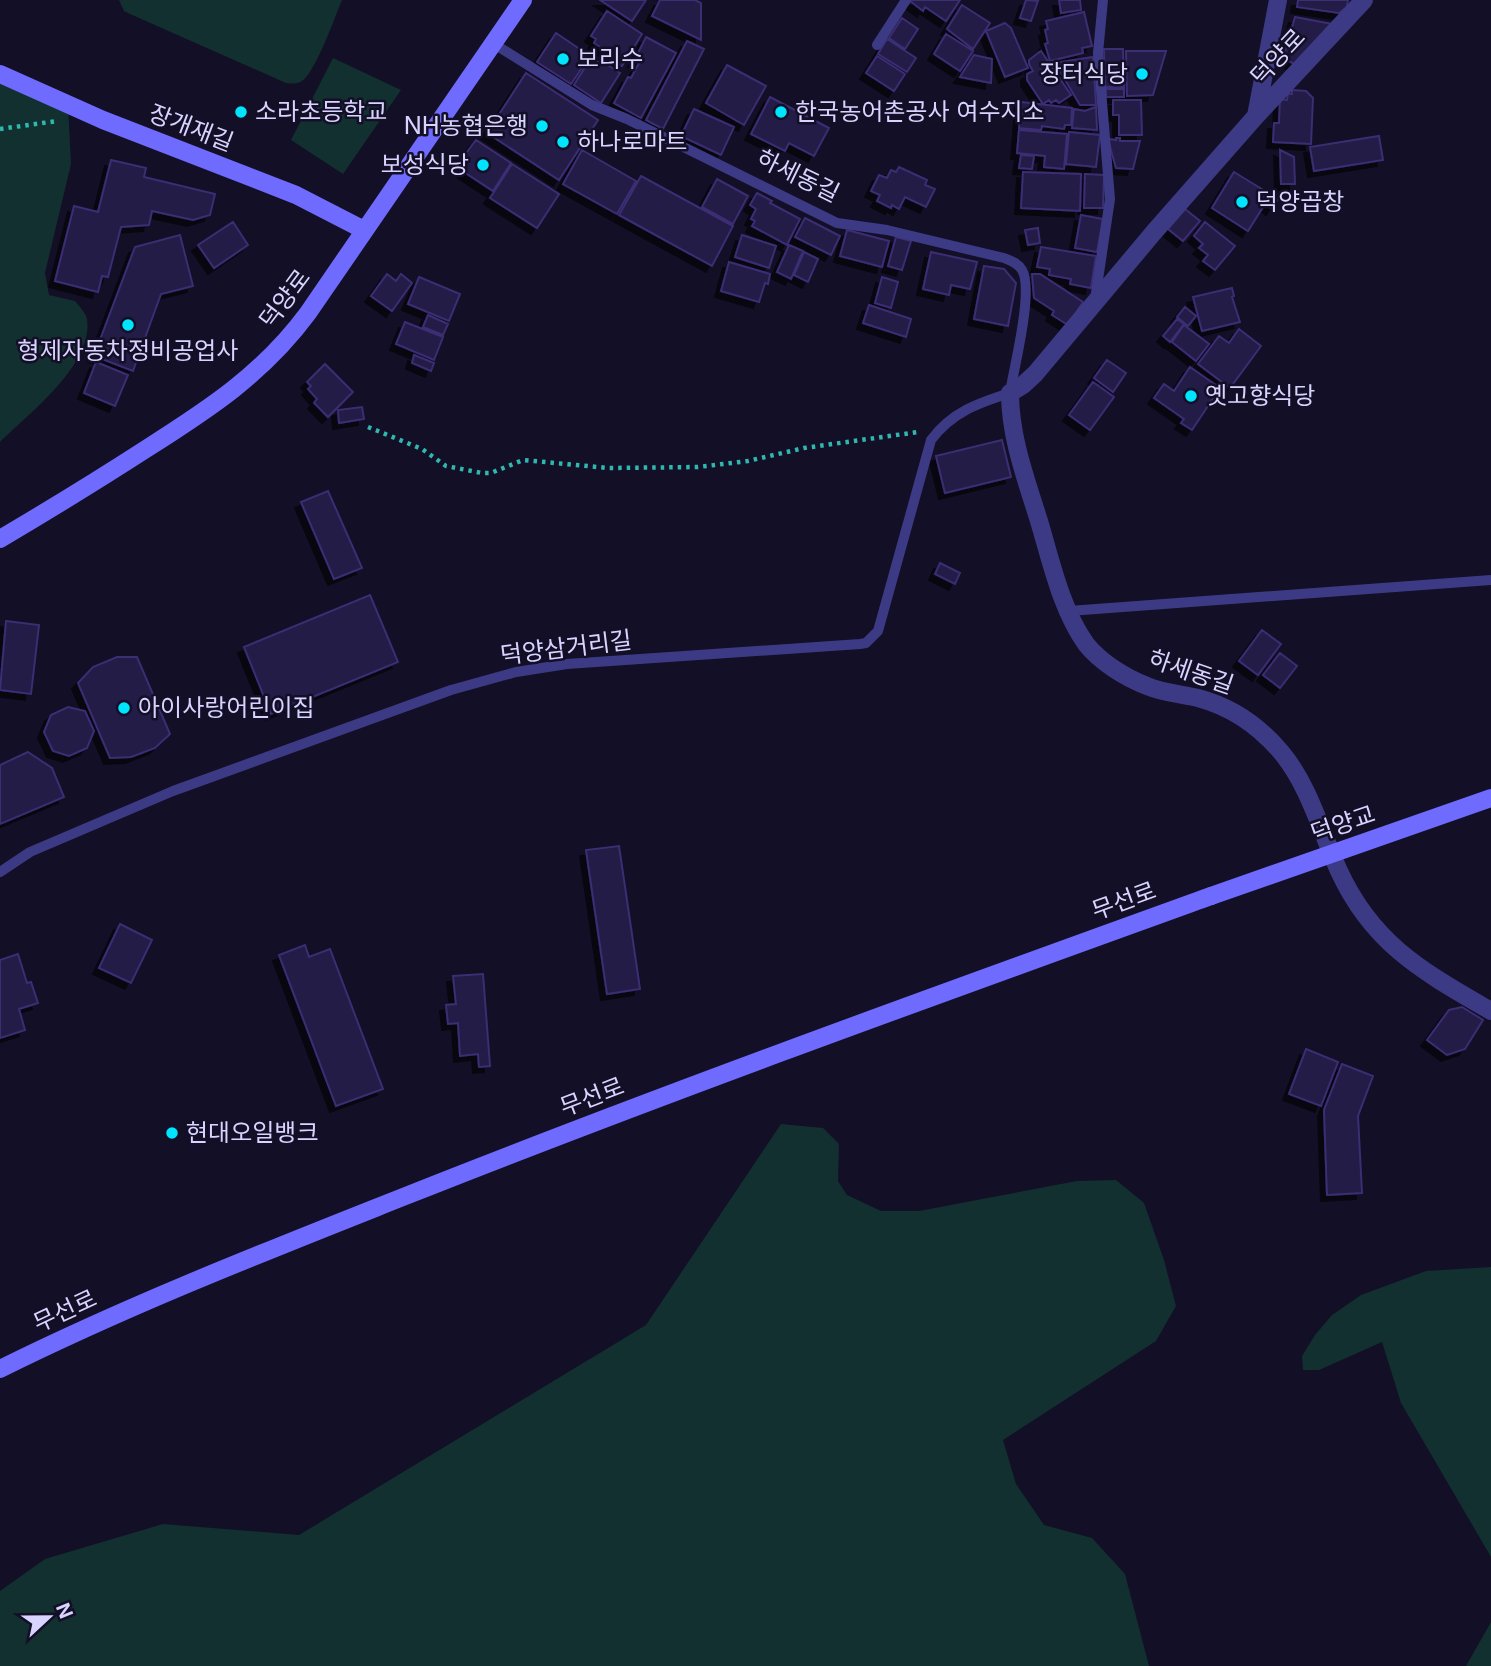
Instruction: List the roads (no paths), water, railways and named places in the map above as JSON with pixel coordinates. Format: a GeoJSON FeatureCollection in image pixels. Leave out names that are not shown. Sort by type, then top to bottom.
{"type":"FeatureCollection","features":[{"type":"Feature","properties":{"kind":"street","name":"덕양로"},"geometry":{"type":"LineString","coordinates":[[0,539],[209,409],[239,387],[291,335],[523,0]]}},
{"type":"Feature","properties":{"kind":"street"},"geometry":{"type":"LineString","coordinates":[[1010,393],[1035,374],[1256,116],[1278,0]]}},
{"type":"Feature","properties":{"kind":"street","name":"덕양로"},"geometry":{"type":"LineString","coordinates":[[1256,116],[1364,0]]}},
{"type":"Feature","properties":{"kind":"street","name":"장개재길"},"geometry":{"type":"LineString","coordinates":[[0,74],[103,120],[296,195],[364,230]]}},
{"type":"Feature","properties":{"kind":"street","name":"하세동길"},"geometry":{"type":"LineString","coordinates":[[1010,393],[1010,416],[1015,442],[1054,572],[1069,611],[1088,647],[1118,671],[1152,689],[1217,704],[1250,721],[1283,755],[1305,791],[1340,873],[1359,908],[1383,938],[1418,968],[1491,1012]]}},
{"type":"Feature","properties":{"kind":"street","name":"덕양교"},"geometry":{"type":"LineString","coordinates":[[1211,896],[1491,798]]}},
{"type":"Feature","properties":{"kind":"street","name":"무선로"},"geometry":{"type":"LineString","coordinates":[[0,1369],[164,1292],[527,1147],[777,1053],[1211,896]]}},
{"type":"Feature","properties":{"kind":"lane"},"geometry":{"type":"LineString","coordinates":[[877,45],[906,0]]}},
{"type":"Feature","properties":{"kind":"lane"},"geometry":{"type":"LineString","coordinates":[[1095,303],[1111,199],[1098,53],[1103,0]]}},
{"type":"Feature","properties":{"kind":"lane","name":"하세동길"},"geometry":{"type":"LineString","coordinates":[[494,44],[592,105],[627,119],[837,223],[887,230],[1004,258],[1017,264],[1025,276],[1027,295],[1010,393]]}},
{"type":"Feature","properties":{"kind":"lane","name":"덕양삼거리길"},"geometry":{"type":"LineString","coordinates":[[0,872],[30,852],[173,791],[493,677],[567,664],[866,643],[878,631],[881,622],[928,448],[939,429],[966,408],[1010,393]]}},
{"type":"Feature","properties":{"kind":"lane"},"geometry":{"type":"LineString","coordinates":[[1069,611],[1491,580]]}},
{"type":"Feature","properties":{"kind":"place","name":"보리수"},"geometry":{"type":"Point","coordinates":[563,59]}},
{"type":"Feature","properties":{"kind":"place","name":"장터식당"},"geometry":{"type":"Point","coordinates":[1142,74]}},
{"type":"Feature","properties":{"kind":"place","name":"소라초등학교"},"geometry":{"type":"Point","coordinates":[241,112]}},
{"type":"Feature","properties":{"kind":"place","name":"한국농어촌공사 여수지소"},"geometry":{"type":"Point","coordinates":[781,112]}},
{"type":"Feature","properties":{"kind":"place","name":"NH농협은행"},"geometry":{"type":"Point","coordinates":[542,126]}},
{"type":"Feature","properties":{"kind":"place","name":"하나로마트"},"geometry":{"type":"Point","coordinates":[563,142]}},
{"type":"Feature","properties":{"kind":"place","name":"보성식당"},"geometry":{"type":"Point","coordinates":[483,165]}},
{"type":"Feature","properties":{"kind":"place","name":"덕양곱창"},"geometry":{"type":"Point","coordinates":[1242,202]}},
{"type":"Feature","properties":{"kind":"place","name":"형제자동차정비공업사"},"geometry":{"type":"Point","coordinates":[128,325]}},
{"type":"Feature","properties":{"kind":"place","name":"옛고향식당"},"geometry":{"type":"Point","coordinates":[1191,396]}},
{"type":"Feature","properties":{"kind":"place","name":"아이사랑어린이집"},"geometry":{"type":"Point","coordinates":[124,708]}},
{"type":"Feature","properties":{"kind":"place","name":"현대오일뱅크"},"geometry":{"type":"Point","coordinates":[172,1133]}}]}
